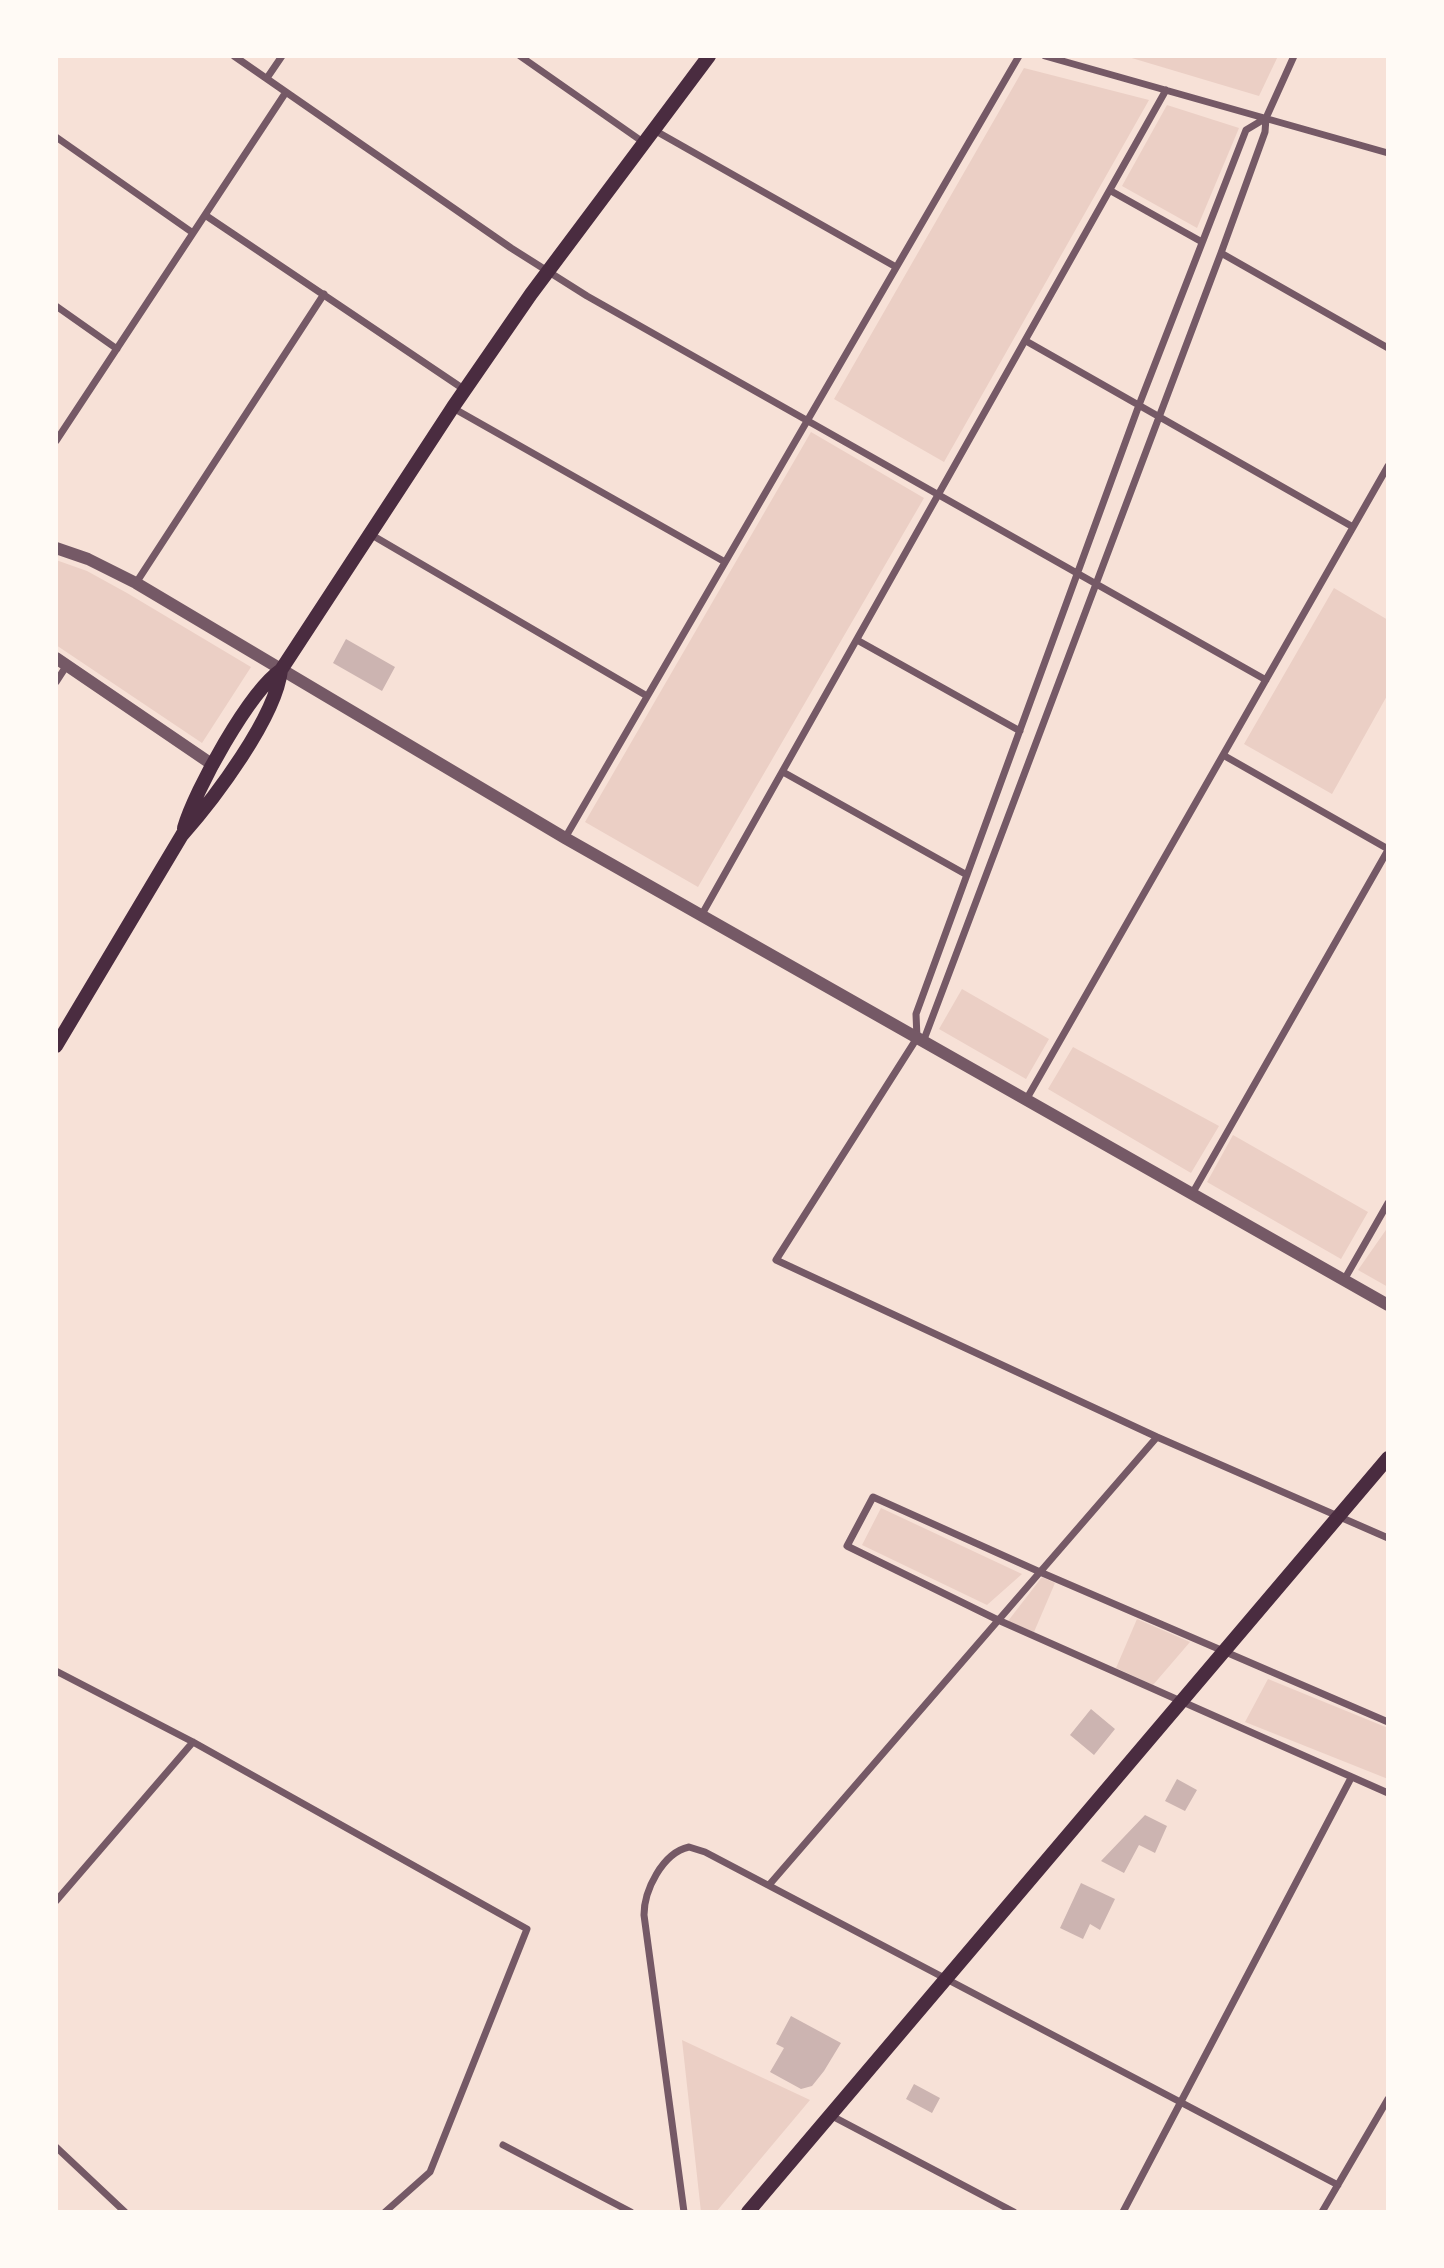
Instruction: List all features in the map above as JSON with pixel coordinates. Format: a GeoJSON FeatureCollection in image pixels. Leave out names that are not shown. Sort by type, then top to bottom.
{"type":"FeatureCollection","features":[{"type":"Feature","properties":{"kind":"main road"},"geometry":{"type":"LineString","coordinates":[[182,835],[190,810],[213,765],[263,685],[281,670],[453,407],[547,272],[709,56]]}},
{"type":"Feature","properties":{"kind":"main road"},"geometry":{"type":"LineString","coordinates":[[56,1046],[182,835],[208,805],[238,761],[275,696],[281,670]]}},
{"type":"Feature","properties":{"kind":"main road"},"geometry":{"type":"LineString","coordinates":[[213,765],[238,761]]}},
{"type":"Feature","properties":{"kind":"main road"},"geometry":{"type":"LineString","coordinates":[[748,2212],[1388,1458]]}},
{"type":"Feature","properties":{"kind":"street"},"geometry":{"type":"LineString","coordinates":[[234,56],[547,272],[1266,680]]}},
{"type":"Feature","properties":{"kind":"street"},"geometry":{"type":"LineString","coordinates":[[267,78],[282,56]]}},
{"type":"Feature","properties":{"kind":"street"},"geometry":{"type":"LineString","coordinates":[[520,56],[643,142]]}},
{"type":"Feature","properties":{"kind":"street"},"geometry":{"type":"LineString","coordinates":[[565,838],[1019,56]]}},
{"type":"Feature","properties":{"kind":"street"},"geometry":{"type":"LineString","coordinates":[[1045,56],[1388,153]]}},
{"type":"Feature","properties":{"kind":"street"},"geometry":{"type":"LineString","coordinates":[[1294,56],[1266,118],[1265,132],[1221,253],[920,1040],[776,1260],[1157,1437],[1388,1538]]}},
{"type":"Feature","properties":{"kind":"street"},"geometry":{"type":"LineString","coordinates":[[701,916],[1166,90]]}},
{"type":"Feature","properties":{"kind":"street"},"geometry":{"type":"LineString","coordinates":[[56,441],[286,92]]}},
{"type":"Feature","properties":{"kind":"street"},"geometry":{"type":"LineString","coordinates":[[920,1040],[916,1014],[1139,405],[1246,130],[1266,118]]}},
{"type":"Feature","properties":{"kind":"street"},"geometry":{"type":"LineString","coordinates":[[653,130],[896,267]]}},
{"type":"Feature","properties":{"kind":"street"},"geometry":{"type":"LineString","coordinates":[[56,137],[193,233]]}},
{"type":"Feature","properties":{"kind":"street"},"geometry":{"type":"LineString","coordinates":[[1111,191],[1202,242]]}},
{"type":"Feature","properties":{"kind":"street"},"geometry":{"type":"LineString","coordinates":[[205,215],[465,390]]}},
{"type":"Feature","properties":{"kind":"street"},"geometry":{"type":"LineString","coordinates":[[1221,253],[1388,348]]}},
{"type":"Feature","properties":{"kind":"street"},"geometry":{"type":"LineString","coordinates":[[136,583],[324,294]]}},
{"type":"Feature","properties":{"kind":"street"},"geometry":{"type":"LineString","coordinates":[[56,306],[117,349]]}},
{"type":"Feature","properties":{"kind":"street"},"geometry":{"type":"LineString","coordinates":[[1026,341],[1353,527]]}},
{"type":"Feature","properties":{"kind":"street"},"geometry":{"type":"LineString","coordinates":[[453,407],[725,562]]}},
{"type":"Feature","properties":{"kind":"street"},"geometry":{"type":"LineString","coordinates":[[1027,1100],[1388,466]]}},
{"type":"Feature","properties":{"kind":"street"},"geometry":{"type":"LineString","coordinates":[[369,533],[647,696]]}},
{"type":"Feature","properties":{"kind":"street"},"geometry":{"type":"LineString","coordinates":[[56,548],[88,559],[136,583],[565,838],[1388,1305]]}},
{"type":"Feature","properties":{"kind":"street"},"geometry":{"type":"LineString","coordinates":[[857,640],[1020,731]]}},
{"type":"Feature","properties":{"kind":"street"},"geometry":{"type":"LineString","coordinates":[[56,682],[61,662],[213,765]]}},
{"type":"Feature","properties":{"kind":"street"},"geometry":{"type":"LineString","coordinates":[[1192,1194],[1388,849],[1223,755]]}},
{"type":"Feature","properties":{"kind":"street"},"geometry":{"type":"LineString","coordinates":[[783,772],[967,876]]}},
{"type":"Feature","properties":{"kind":"street"},"geometry":{"type":"LineString","coordinates":[[1344,1280],[1388,1203]]}},
{"type":"Feature","properties":{"kind":"street"},"geometry":{"type":"LineString","coordinates":[[769,1885],[1157,1437]]}},
{"type":"Feature","properties":{"kind":"street"},"geometry":{"type":"LineString","coordinates":[[1388,1723],[873,1497],[847,1546],[998,1620],[1388,1793]]}},
{"type":"Feature","properties":{"kind":"street"},"geometry":{"type":"LineString","coordinates":[[56,1671],[193,1742],[527,1929],[430,2172],[385,2212]]}},
{"type":"Feature","properties":{"kind":"street"},"geometry":{"type":"LineString","coordinates":[[56,1901],[193,1742]]}},
{"type":"Feature","properties":{"kind":"street"},"geometry":{"type":"LineString","coordinates":[[1123,2212],[1351,1778]]}},
{"type":"Feature","properties":{"kind":"street"},"geometry":{"type":"LineString","coordinates":[[684,2212],[644,1915],[647,1892],[671,1856],[682,1849],[697,1848],[1338,2185]]}},
{"type":"Feature","properties":{"kind":"street"},"geometry":{"type":"LineString","coordinates":[[1322,2212],[1388,2099]]}},
{"type":"Feature","properties":{"kind":"street"},"geometry":{"type":"LineString","coordinates":[[830,2115],[1014,2212]]}},
{"type":"Feature","properties":{"kind":"street"},"geometry":{"type":"LineString","coordinates":[[503,2145],[631,2212]]}},
{"type":"Feature","properties":{"kind":"street"},"geometry":{"type":"LineString","coordinates":[[56,2147],[125,2212]]}},
{"type":"Feature","properties":{"kind":"shaded area"},"geometry":{"type":"Polygon","coordinates":[[[1125,56],[1278,56],[1259,96],[1125,56]]]}},
{"type":"Feature","properties":{"kind":"shaded area"},"geometry":{"type":"Polygon","coordinates":[[[1024,68],[1149,100],[944,462],[834,399],[1024,68]]]}},
{"type":"Feature","properties":{"kind":"shaded area"},"geometry":{"type":"Polygon","coordinates":[[[1167,105],[1239,128],[1197,228],[1122,186],[1167,105]]]}},
{"type":"Feature","properties":{"kind":"shaded area"},"geometry":{"type":"Polygon","coordinates":[[[811,432],[924,498],[698,887],[585,822],[811,432]]]}},
{"type":"Feature","properties":{"kind":"shaded area"},"geometry":{"type":"Polygon","coordinates":[[[56,560],[87,571],[251,667],[202,743],[56,645],[56,560]]]}},
{"type":"Feature","properties":{"kind":"shaded area"},"geometry":{"type":"Polygon","coordinates":[[[1334,588],[1388,620],[1388,694],[1332,794],[1244,744],[1334,588]]]}},
{"type":"Feature","properties":{"kind":"shaded area"},"geometry":{"type":"Polygon","coordinates":[[[962,989],[1049,1039],[1026,1079],[939,1029],[962,989]]]}},
{"type":"Feature","properties":{"kind":"shaded area"},"geometry":{"type":"Polygon","coordinates":[[[1073,1047],[1219,1126],[1191,1173],[1048,1089],[1073,1047]]]}},
{"type":"Feature","properties":{"kind":"shaded area"},"geometry":{"type":"Polygon","coordinates":[[[1233,1135],[1368,1212],[1341,1259],[1207,1182],[1233,1135]]]}},
{"type":"Feature","properties":{"kind":"shaded area"},"geometry":{"type":"Polygon","coordinates":[[[1388,1227],[1388,1287],[1358,1270],[1388,1227]]]}},
{"type":"Feature","properties":{"kind":"shaded area"},"geometry":{"type":"Polygon","coordinates":[[[881,1508],[1022,1574],[987,1605],[862,1545],[881,1508]]]}},
{"type":"Feature","properties":{"kind":"shaded area"},"geometry":{"type":"Polygon","coordinates":[[[1042,1577],[1055,1583],[1034,1632],[1008,1621],[1042,1577]]]}},
{"type":"Feature","properties":{"kind":"shaded area"},"geometry":{"type":"Polygon","coordinates":[[[1137,1619],[1190,1642],[1153,1685],[1116,1668],[1137,1619]]]}},
{"type":"Feature","properties":{"kind":"shaded area"},"geometry":{"type":"Polygon","coordinates":[[[1268,1679],[1388,1728],[1388,1779],[1245,1722],[1268,1679]]]}},
{"type":"Feature","properties":{"kind":"shaded area"},"geometry":{"type":"Polygon","coordinates":[[[682,2040],[810,2100],[716,2212],[701,2212],[682,2040]]]}},
{"type":"Feature","properties":{"kind":"building"},"geometry":{"type":"Polygon","coordinates":[[[346,639],[395,667],[382,691],[333,663],[346,639]]]}},
{"type":"Feature","properties":{"kind":"building"},"geometry":{"type":"Polygon","coordinates":[[[1091,1709],[1115,1729],[1094,1755],[1070,1735],[1091,1709]]]}},
{"type":"Feature","properties":{"kind":"building"},"geometry":{"type":"Polygon","coordinates":[[[1177,1779],[1197,1790],[1185,1811],[1165,1801],[1177,1779]]]}},
{"type":"Feature","properties":{"kind":"building"},"geometry":{"type":"Polygon","coordinates":[[[1145,1815],[1167,1826],[1155,1853],[1139,1845],[1124,1873],[1101,1861],[1145,1815]]]}},
{"type":"Feature","properties":{"kind":"building"},"geometry":{"type":"Polygon","coordinates":[[[1081,1883],[1115,1899],[1100,1930],[1090,1924],[1083,1939],[1060,1928],[1081,1883]]]}},
{"type":"Feature","properties":{"kind":"building"},"geometry":{"type":"Polygon","coordinates":[[[791,2016],[841,2043],[812,2086],[801,2089],[770,2072],[784,2048],[776,2044],[791,2016]]]}},
{"type":"Feature","properties":{"kind":"building"},"geometry":{"type":"Polygon","coordinates":[[[914,2084],[940,2098],[932,2113],[906,2099],[914,2084]]]}}]}
